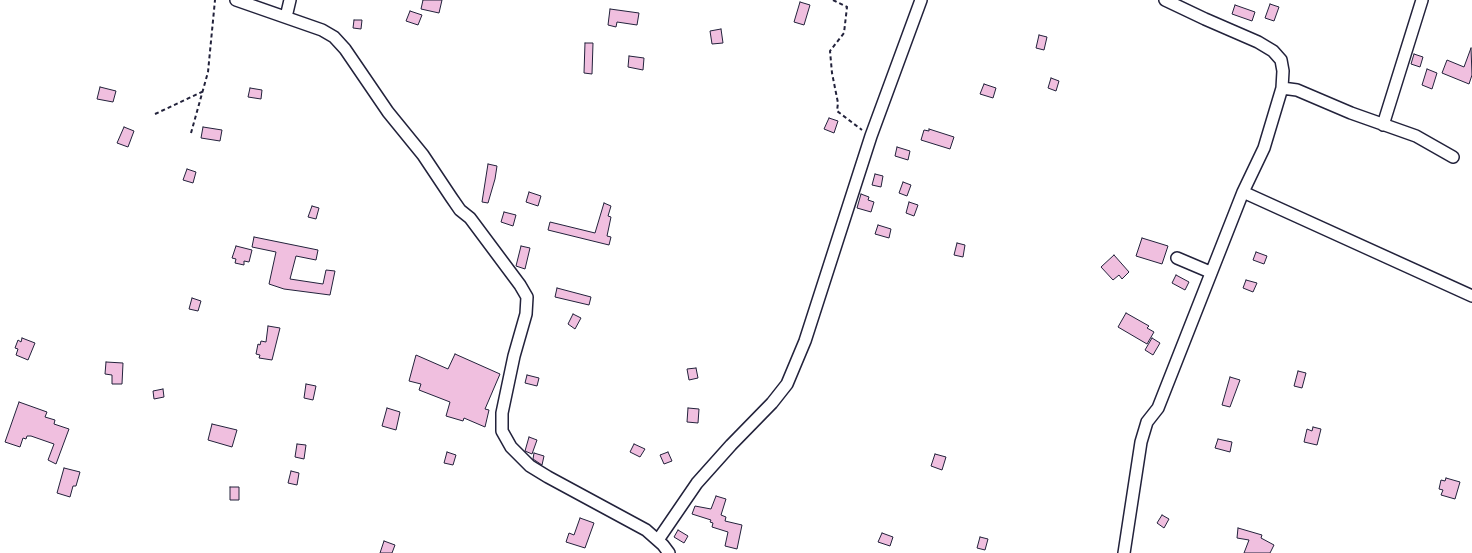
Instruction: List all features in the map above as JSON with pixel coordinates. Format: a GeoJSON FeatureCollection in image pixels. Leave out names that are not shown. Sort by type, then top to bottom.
{"type":"FeatureCollection","features":[{"type":"Feature","properties":{"kind":"street"},"geometry":{"type":"LineString","coordinates":[[236,0],[322,30],[334,37],[345,49],[388,112],[423,155],[460,210],[470,218],[488,240],[527,297],[526,314],[514,356],[502,414],[502,430],[511,447],[530,466],[635,523],[658,540],[669,553]]}},
{"type":"Feature","properties":{"kind":"street"},"geometry":{"type":"LineString","coordinates":[[286,17],[290,0]]}},
{"type":"Feature","properties":{"kind":"street"},"geometry":{"type":"LineString","coordinates":[[658,540],[697,483],[772,403],[787,384],[805,341],[871,136],[921,0]]}},
{"type":"Feature","properties":{"kind":"street"},"geometry":{"type":"LineString","coordinates":[[1124,553],[1141,442],[1147,422],[1158,408],[1210,272],[1243,192],[1264,148],[1282,88],[1283,71],[1281,60],[1273,50],[1165,0]]}},
{"type":"Feature","properties":{"kind":"street"},"geometry":{"type":"LineString","coordinates":[[1383,124],[1422,0]]}},
{"type":"Feature","properties":{"kind":"street"},"geometry":{"type":"LineString","coordinates":[[1282,88],[1297,90],[1351,113],[1416,136],[1452,157]]}},
{"type":"Feature","properties":{"kind":"street"},"geometry":{"type":"LineString","coordinates":[[1243,192],[1472,296]]}},
{"type":"Feature","properties":{"kind":"street"},"geometry":{"type":"LineString","coordinates":[[1177,258],[1210,272]]}},
{"type":"Feature","properties":{"kind":"path"},"geometry":{"type":"LineString","coordinates":[[191,133],[204,91],[208,72],[215,0]]}},
{"type":"Feature","properties":{"kind":"path"},"geometry":{"type":"LineString","coordinates":[[833,0],[847,7],[844,33],[830,51],[832,73],[838,103],[837,111],[871,136]]}},
{"type":"Feature","properties":{"kind":"path"},"geometry":{"type":"LineString","coordinates":[[155,114],[204,91]]}},
{"type":"Feature","properties":{"kind":"building"},"geometry":{"type":"Polygon","coordinates":[[[423,0],[442,0],[439,13],[421,9],[423,0]]]}},
{"type":"Feature","properties":{"kind":"building"},"geometry":{"type":"Polygon","coordinates":[[[800,2],[810,5],[804,25],[794,22],[800,2]]]}},
{"type":"Feature","properties":{"kind":"building"},"geometry":{"type":"Polygon","coordinates":[[[1270,4],[1279,7],[1274,21],[1265,18],[1270,4]]]}},
{"type":"Feature","properties":{"kind":"building"},"geometry":{"type":"Polygon","coordinates":[[[1235,5],[1255,12],[1252,21],[1232,14],[1235,5]]]}},
{"type":"Feature","properties":{"kind":"building"},"geometry":{"type":"Polygon","coordinates":[[[610,9],[639,13],[637,25],[617,22],[616,27],[608,25],[610,9]]]}},
{"type":"Feature","properties":{"kind":"building"},"geometry":{"type":"Polygon","coordinates":[[[410,11],[422,15],[418,25],[406,21],[410,11]]]}},
{"type":"Feature","properties":{"kind":"building"},"geometry":{"type":"Polygon","coordinates":[[[354,20],[362,20],[361,29],[353,28],[354,20]]]}},
{"type":"Feature","properties":{"kind":"building"},"geometry":{"type":"Polygon","coordinates":[[[721,29],[723,43],[712,44],[710,31],[721,29]]]}},
{"type":"Feature","properties":{"kind":"building"},"geometry":{"type":"Polygon","coordinates":[[[1039,35],[1047,37],[1044,50],[1036,48],[1039,35]]]}},
{"type":"Feature","properties":{"kind":"building"},"geometry":{"type":"Polygon","coordinates":[[[585,43],[593,43],[592,74],[584,73],[585,43]]]}},
{"type":"Feature","properties":{"kind":"building"},"geometry":{"type":"Polygon","coordinates":[[[1471,48],[1472,75],[1469,84],[1442,73],[1447,60],[1464,67],[1471,48]]]}},
{"type":"Feature","properties":{"kind":"building"},"geometry":{"type":"Polygon","coordinates":[[[1414,54],[1423,57],[1420,67],[1411,64],[1414,54]]]}},
{"type":"Feature","properties":{"kind":"building"},"geometry":{"type":"Polygon","coordinates":[[[629,56],[644,58],[643,70],[628,67],[629,56]]]}},
{"type":"Feature","properties":{"kind":"building"},"geometry":{"type":"Polygon","coordinates":[[[1427,69],[1437,73],[1432,89],[1422,85],[1427,69]]]}},
{"type":"Feature","properties":{"kind":"building"},"geometry":{"type":"Polygon","coordinates":[[[1051,78],[1059,81],[1056,91],[1048,88],[1051,78]]]}},
{"type":"Feature","properties":{"kind":"building"},"geometry":{"type":"Polygon","coordinates":[[[984,84],[996,88],[993,98],[980,94],[984,84]]]}},
{"type":"Feature","properties":{"kind":"building"},"geometry":{"type":"Polygon","coordinates":[[[100,87],[116,91],[113,102],[97,99],[100,87]]]}},
{"type":"Feature","properties":{"kind":"building"},"geometry":{"type":"Polygon","coordinates":[[[250,88],[262,90],[261,99],[248,97],[250,88]]]}},
{"type":"Feature","properties":{"kind":"building"},"geometry":{"type":"Polygon","coordinates":[[[829,118],[838,121],[834,133],[824,129],[829,118]]]}},
{"type":"Feature","properties":{"kind":"building"},"geometry":{"type":"Polygon","coordinates":[[[124,127],[134,131],[128,147],[117,143],[124,127]]]}},
{"type":"Feature","properties":{"kind":"building"},"geometry":{"type":"Polygon","coordinates":[[[203,127],[222,130],[220,141],[201,138],[203,127]]]}},
{"type":"Feature","properties":{"kind":"building"},"geometry":{"type":"Polygon","coordinates":[[[929,129],[954,137],[950,149],[921,140],[924,130],[929,131],[929,129]]]}},
{"type":"Feature","properties":{"kind":"building"},"geometry":{"type":"Polygon","coordinates":[[[897,147],[910,151],[908,160],[895,156],[897,147]]]}},
{"type":"Feature","properties":{"kind":"building"},"geometry":{"type":"Polygon","coordinates":[[[488,164],[497,166],[488,203],[482,202],[488,164]]]}},
{"type":"Feature","properties":{"kind":"building"},"geometry":{"type":"Polygon","coordinates":[[[187,169],[196,172],[193,183],[183,180],[187,169]]]}},
{"type":"Feature","properties":{"kind":"building"},"geometry":{"type":"Polygon","coordinates":[[[875,174],[883,176],[881,187],[872,185],[875,174]]]}},
{"type":"Feature","properties":{"kind":"building"},"geometry":{"type":"Polygon","coordinates":[[[903,182],[911,185],[907,196],[899,193],[903,182]]]}},
{"type":"Feature","properties":{"kind":"building"},"geometry":{"type":"Polygon","coordinates":[[[529,192],[541,196],[538,206],[526,202],[529,192]]]}},
{"type":"Feature","properties":{"kind":"building"},"geometry":{"type":"Polygon","coordinates":[[[861,194],[869,197],[868,200],[874,202],[871,212],[857,208],[861,194]]]}},
{"type":"Feature","properties":{"kind":"building"},"geometry":{"type":"Polygon","coordinates":[[[909,202],[918,205],[914,216],[906,213],[909,202]]]}},
{"type":"Feature","properties":{"kind":"building"},"geometry":{"type":"Polygon","coordinates":[[[604,203],[611,206],[608,216],[611,217],[607,236],[611,237],[609,245],[548,230],[550,222],[595,233],[604,203]]]}},
{"type":"Feature","properties":{"kind":"building"},"geometry":{"type":"Polygon","coordinates":[[[312,206],[319,208],[316,219],[308,217],[312,206]]]}},
{"type":"Feature","properties":{"kind":"building"},"geometry":{"type":"Polygon","coordinates":[[[504,212],[516,215],[513,226],[501,222],[504,212]]]}},
{"type":"Feature","properties":{"kind":"building"},"geometry":{"type":"Polygon","coordinates":[[[878,225],[891,229],[889,238],[875,234],[878,225]]]}},
{"type":"Feature","properties":{"kind":"building"},"geometry":{"type":"Polygon","coordinates":[[[254,237],[318,250],[316,260],[296,256],[290,279],[323,284],[326,270],[335,271],[330,295],[284,289],[269,284],[276,252],[252,247],[254,237]]]}},
{"type":"Feature","properties":{"kind":"building"},"geometry":{"type":"Polygon","coordinates":[[[1142,238],[1168,246],[1162,264],[1136,256],[1142,238]]]}},
{"type":"Feature","properties":{"kind":"building"},"geometry":{"type":"Polygon","coordinates":[[[957,243],[965,245],[963,257],[954,255],[957,243]]]}},
{"type":"Feature","properties":{"kind":"building"},"geometry":{"type":"Polygon","coordinates":[[[236,246],[252,250],[249,262],[244,261],[244,265],[235,263],[236,259],[232,258],[236,246]]]}},
{"type":"Feature","properties":{"kind":"building"},"geometry":{"type":"Polygon","coordinates":[[[521,246],[530,248],[525,269],[516,266],[521,246]]]}},
{"type":"Feature","properties":{"kind":"building"},"geometry":{"type":"Polygon","coordinates":[[[1256,252],[1267,256],[1264,264],[1253,260],[1256,252]]]}},
{"type":"Feature","properties":{"kind":"building"},"geometry":{"type":"Polygon","coordinates":[[[1114,255],[1129,272],[1122,279],[1119,275],[1113,280],[1101,267],[1114,255]]]}},
{"type":"Feature","properties":{"kind":"building"},"geometry":{"type":"Polygon","coordinates":[[[1176,275],[1189,282],[1185,290],[1172,283],[1176,275]]]}},
{"type":"Feature","properties":{"kind":"building"},"geometry":{"type":"Polygon","coordinates":[[[1246,280],[1257,283],[1253,292],[1243,288],[1246,280]]]}},
{"type":"Feature","properties":{"kind":"building"},"geometry":{"type":"Polygon","coordinates":[[[557,288],[591,297],[589,305],[555,297],[557,288]]]}},
{"type":"Feature","properties":{"kind":"building"},"geometry":{"type":"Polygon","coordinates":[[[192,298],[201,301],[198,311],[189,309],[192,298]]]}},
{"type":"Feature","properties":{"kind":"building"},"geometry":{"type":"Polygon","coordinates":[[[1126,313],[1149,326],[1147,328],[1154,332],[1147,344],[1118,327],[1126,313]]]}},
{"type":"Feature","properties":{"kind":"building"},"geometry":{"type":"Polygon","coordinates":[[[573,314],[581,318],[575,329],[568,324],[573,314]]]}},
{"type":"Feature","properties":{"kind":"building"},"geometry":{"type":"Polygon","coordinates":[[[268,326],[280,328],[272,360],[259,358],[260,355],[256,354],[258,344],[260,345],[261,341],[266,342],[268,326]]]}},
{"type":"Feature","properties":{"kind":"building"},"geometry":{"type":"Polygon","coordinates":[[[22,338],[35,343],[28,360],[16,355],[18,349],[15,348],[18,340],[21,342],[22,338]]]}},
{"type":"Feature","properties":{"kind":"building"},"geometry":{"type":"Polygon","coordinates":[[[1152,338],[1160,343],[1153,355],[1145,350],[1152,338]]]}},
{"type":"Feature","properties":{"kind":"building"},"geometry":{"type":"Polygon","coordinates":[[[455,354],[500,374],[485,409],[489,410],[485,427],[464,418],[463,421],[446,416],[450,402],[419,390],[421,384],[409,381],[416,355],[448,369],[455,354]]]}},
{"type":"Feature","properties":{"kind":"building"},"geometry":{"type":"Polygon","coordinates":[[[106,362],[123,363],[122,384],[112,384],[112,375],[105,374],[106,362]]]}},
{"type":"Feature","properties":{"kind":"building"},"geometry":{"type":"Polygon","coordinates":[[[696,368],[698,378],[689,380],[687,369],[696,368]]]}},
{"type":"Feature","properties":{"kind":"building"},"geometry":{"type":"Polygon","coordinates":[[[1298,371],[1306,373],[1302,388],[1294,386],[1298,371]]]}},
{"type":"Feature","properties":{"kind":"building"},"geometry":{"type":"Polygon","coordinates":[[[527,375],[539,378],[537,386],[525,383],[527,375]]]}},
{"type":"Feature","properties":{"kind":"building"},"geometry":{"type":"Polygon","coordinates":[[[1230,377],[1240,380],[1230,407],[1222,405],[1230,377]]]}},
{"type":"Feature","properties":{"kind":"building"},"geometry":{"type":"Polygon","coordinates":[[[306,384],[316,386],[313,400],[304,398],[306,384]]]}},
{"type":"Feature","properties":{"kind":"building"},"geometry":{"type":"Polygon","coordinates":[[[163,389],[164,397],[154,399],[153,391],[163,389]]]}},
{"type":"Feature","properties":{"kind":"building"},"geometry":{"type":"Polygon","coordinates":[[[19,402],[47,412],[45,417],[55,420],[54,424],[69,429],[56,464],[48,460],[54,444],[31,436],[27,436],[26,439],[23,438],[20,447],[5,442],[19,402]]]}},
{"type":"Feature","properties":{"kind":"building"},"geometry":{"type":"Polygon","coordinates":[[[387,408],[400,412],[396,430],[382,426],[387,408]]]}},
{"type":"Feature","properties":{"kind":"building"},"geometry":{"type":"Polygon","coordinates":[[[688,408],[699,409],[698,423],[687,422],[688,408]]]}},
{"type":"Feature","properties":{"kind":"building"},"geometry":{"type":"Polygon","coordinates":[[[212,424],[237,430],[232,447],[208,440],[212,424]]]}},
{"type":"Feature","properties":{"kind":"building"},"geometry":{"type":"Polygon","coordinates":[[[1313,427],[1321,429],[1317,445],[1304,442],[1307,429],[1312,431],[1313,427]]]}},
{"type":"Feature","properties":{"kind":"building"},"geometry":{"type":"Polygon","coordinates":[[[529,437],[537,440],[532,454],[525,451],[529,437]]]}},
{"type":"Feature","properties":{"kind":"building"},"geometry":{"type":"Polygon","coordinates":[[[1218,439],[1232,442],[1230,452],[1215,448],[1218,439]]]}},
{"type":"Feature","properties":{"kind":"building"},"geometry":{"type":"Polygon","coordinates":[[[297,444],[306,445],[304,459],[295,457],[297,444]]]}},
{"type":"Feature","properties":{"kind":"building"},"geometry":{"type":"Polygon","coordinates":[[[634,444],[645,449],[640,457],[630,452],[634,444]]]}},
{"type":"Feature","properties":{"kind":"building"},"geometry":{"type":"Polygon","coordinates":[[[447,452],[456,455],[453,465],[444,463],[447,452]]]}},
{"type":"Feature","properties":{"kind":"building"},"geometry":{"type":"Polygon","coordinates":[[[668,452],[672,461],[664,464],[660,455],[668,452]]]}},
{"type":"Feature","properties":{"kind":"building"},"geometry":{"type":"Polygon","coordinates":[[[534,453],[544,456],[542,465],[533,459],[534,453]]]}},
{"type":"Feature","properties":{"kind":"building"},"geometry":{"type":"Polygon","coordinates":[[[935,454],[946,457],[942,470],[931,466],[935,454]]]}},
{"type":"Feature","properties":{"kind":"building"},"geometry":{"type":"Polygon","coordinates":[[[64,468],[80,472],[76,486],[73,486],[70,497],[57,493],[64,468]]]}},
{"type":"Feature","properties":{"kind":"building"},"geometry":{"type":"Polygon","coordinates":[[[291,471],[299,473],[297,485],[288,483],[291,471]]]}},
{"type":"Feature","properties":{"kind":"building"},"geometry":{"type":"Polygon","coordinates":[[[1446,478],[1460,482],[1455,499],[1441,495],[1443,490],[1439,489],[1441,480],[1445,481],[1446,478]]]}},
{"type":"Feature","properties":{"kind":"building"},"geometry":{"type":"Polygon","coordinates":[[[230,487],[239,487],[239,500],[230,500],[230,487]]]}},
{"type":"Feature","properties":{"kind":"building"},"geometry":{"type":"Polygon","coordinates":[[[716,496],[726,499],[721,515],[726,517],[725,521],[742,525],[737,549],[725,546],[728,532],[712,527],[713,523],[710,522],[711,520],[692,514],[695,506],[711,509],[716,496]]]}},
{"type":"Feature","properties":{"kind":"building"},"geometry":{"type":"Polygon","coordinates":[[[1162,515],[1169,519],[1164,528],[1157,523],[1162,515]]]}},
{"type":"Feature","properties":{"kind":"building"},"geometry":{"type":"Polygon","coordinates":[[[580,518],[594,523],[585,548],[566,542],[569,533],[574,535],[580,518]]]}},
{"type":"Feature","properties":{"kind":"building"},"geometry":{"type":"Polygon","coordinates":[[[1238,528],[1262,535],[1261,538],[1274,545],[1270,553],[1244,553],[1249,540],[1237,538],[1238,528]]]}},
{"type":"Feature","properties":{"kind":"building"},"geometry":{"type":"Polygon","coordinates":[[[678,530],[688,536],[684,543],[674,537],[678,530]]]}},
{"type":"Feature","properties":{"kind":"building"},"geometry":{"type":"Polygon","coordinates":[[[882,533],[893,537],[890,546],[878,542],[882,533]]]}},
{"type":"Feature","properties":{"kind":"building"},"geometry":{"type":"Polygon","coordinates":[[[980,537],[988,539],[985,550],[977,548],[980,537]]]}},
{"type":"Feature","properties":{"kind":"building"},"geometry":{"type":"Polygon","coordinates":[[[384,541],[395,545],[392,553],[380,553],[384,541]]]}}]}
